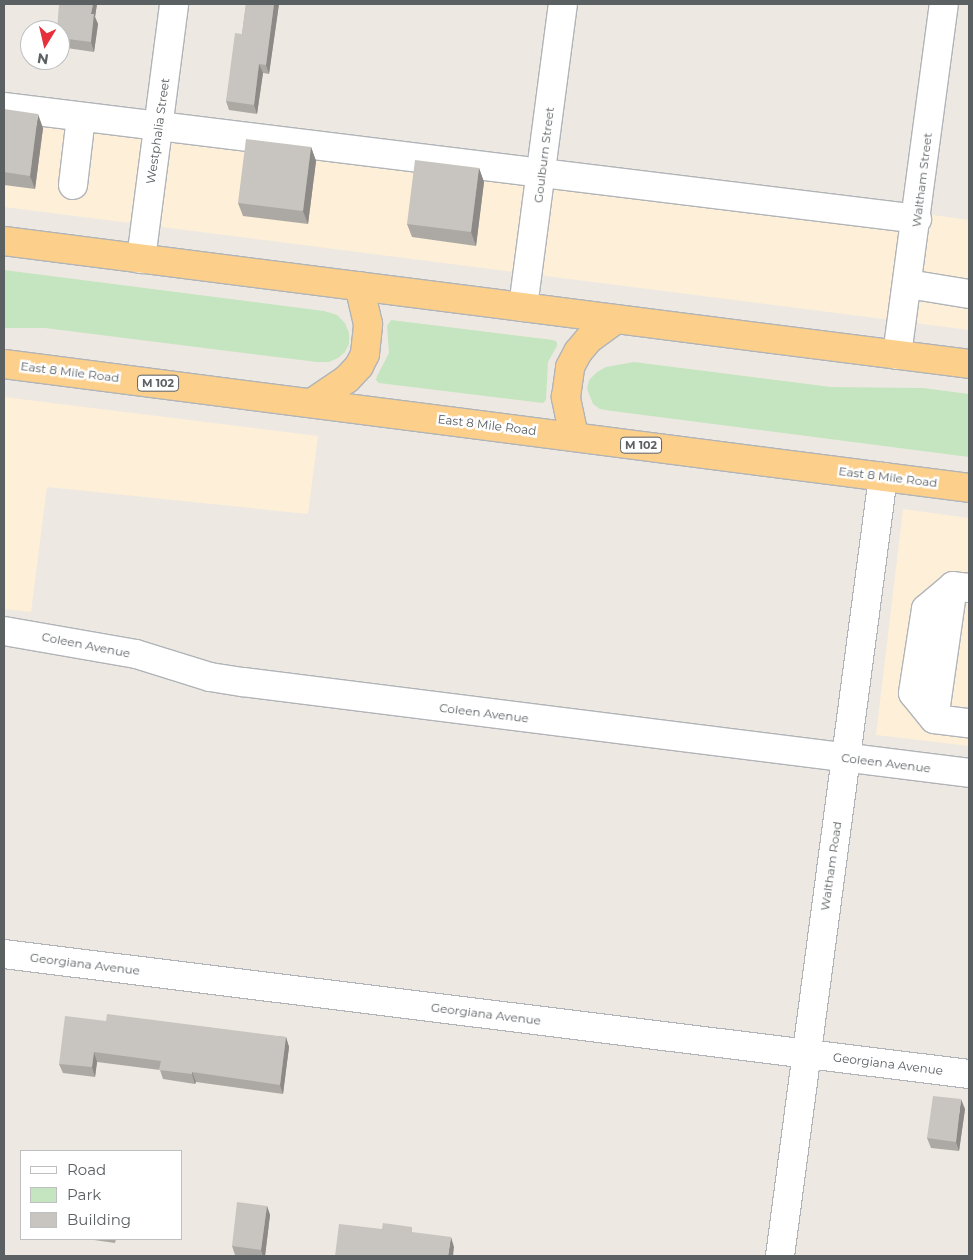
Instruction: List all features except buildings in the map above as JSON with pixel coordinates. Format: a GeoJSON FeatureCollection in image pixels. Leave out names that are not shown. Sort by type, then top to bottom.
{"type":"FeatureCollection","features":[{"type":"Feature","properties":{"kind":"highway"},"geometry":{"type":"LineString","coordinates":[[4,241],[969,364]]}},
{"type":"Feature","properties":{"kind":"highway"},"geometry":{"type":"LineString","coordinates":[[313,402],[347,379],[359,366],[365,354],[368,324],[359,286]]}},
{"type":"Feature","properties":{"kind":"highway"},"geometry":{"type":"LineString","coordinates":[[574,436],[566,397],[570,367],[578,352],[589,339],[617,319]]}},
{"type":"Feature","properties":{"kind":"highway","name":"East 8 Mile Road"},"geometry":{"type":"LineString","coordinates":[[4,364],[313,402],[969,488]]}},
{"type":"Feature","properties":{"kind":"street","name":"Westphalia Street"},"geometry":{"type":"LineString","coordinates":[[140,259],[174,4]]}},
{"type":"Feature","properties":{"kind":"street","name":"Goulburn Street"},"geometry":{"type":"LineString","coordinates":[[523,307],[563,4]]}},
{"type":"Feature","properties":{"kind":"street","name":"Waltham Street"},"geometry":{"type":"LineString","coordinates":[[898,355],[944,4]]}},
{"type":"Feature","properties":{"kind":"street"},"geometry":{"type":"LineString","coordinates":[[4,107],[917,219]]}},
{"type":"Feature","properties":{"kind":"street"},"geometry":{"type":"LineString","coordinates":[[73,185],[82,117]]}},
{"type":"Feature","properties":{"kind":"street"},"geometry":{"type":"LineString","coordinates":[[908,284],[969,294]]}},
{"type":"Feature","properties":{"kind":"street","name":"Waltham Road"},"geometry":{"type":"LineString","coordinates":[[780,1256],[883,477]]}},
{"type":"Feature","properties":{"kind":"street"},"geometry":{"type":"LineString","coordinates":[[961,587],[934,720],[969,724]]}},
{"type":"Feature","properties":{"kind":"street","name":"Coleen Avenue"},"geometry":{"type":"LineString","coordinates":[[4,631],[136,654],[210,677],[243,682],[969,773]]}},
{"type":"Feature","properties":{"kind":"street","name":"Georgiana Avenue"},"geometry":{"type":"LineString","coordinates":[[4,954],[969,1074]]}},
{"type":"Feature","properties":{"kind":"shaded area"},"geometry":{"type":"Polygon","coordinates":[[[4,96],[724,186],[969,220],[969,330],[4,207],[4,96]]]}},
{"type":"Feature","properties":{"kind":"shaded area"},"geometry":{"type":"Polygon","coordinates":[[[4,397],[318,436],[308,514],[47,487],[31,612],[4,609],[4,397]]]}},
{"type":"Feature","properties":{"kind":"shaded area"},"geometry":{"type":"Polygon","coordinates":[[[903,509],[969,518],[969,746],[876,735],[903,509]]]}},
{"type":"Feature","properties":{"kind":"green space"},"geometry":{"type":"Polygon","coordinates":[[[4,270],[324,311],[337,315],[345,323],[349,333],[349,344],[345,352],[338,358],[329,362],[317,362],[45,328],[4,328],[4,270]]]}},
{"type":"Feature","properties":{"kind":"green space"},"geometry":{"type":"Polygon","coordinates":[[[391,320],[557,342],[557,346],[548,362],[546,400],[543,403],[379,383],[376,380],[377,376],[389,353],[387,326],[391,320]]]}},
{"type":"Feature","properties":{"kind":"green space"},"geometry":{"type":"Polygon","coordinates":[[[634,362],[831,387],[923,388],[969,394],[969,457],[612,411],[600,409],[593,404],[587,389],[589,380],[606,367],[634,362]]]}}]}
